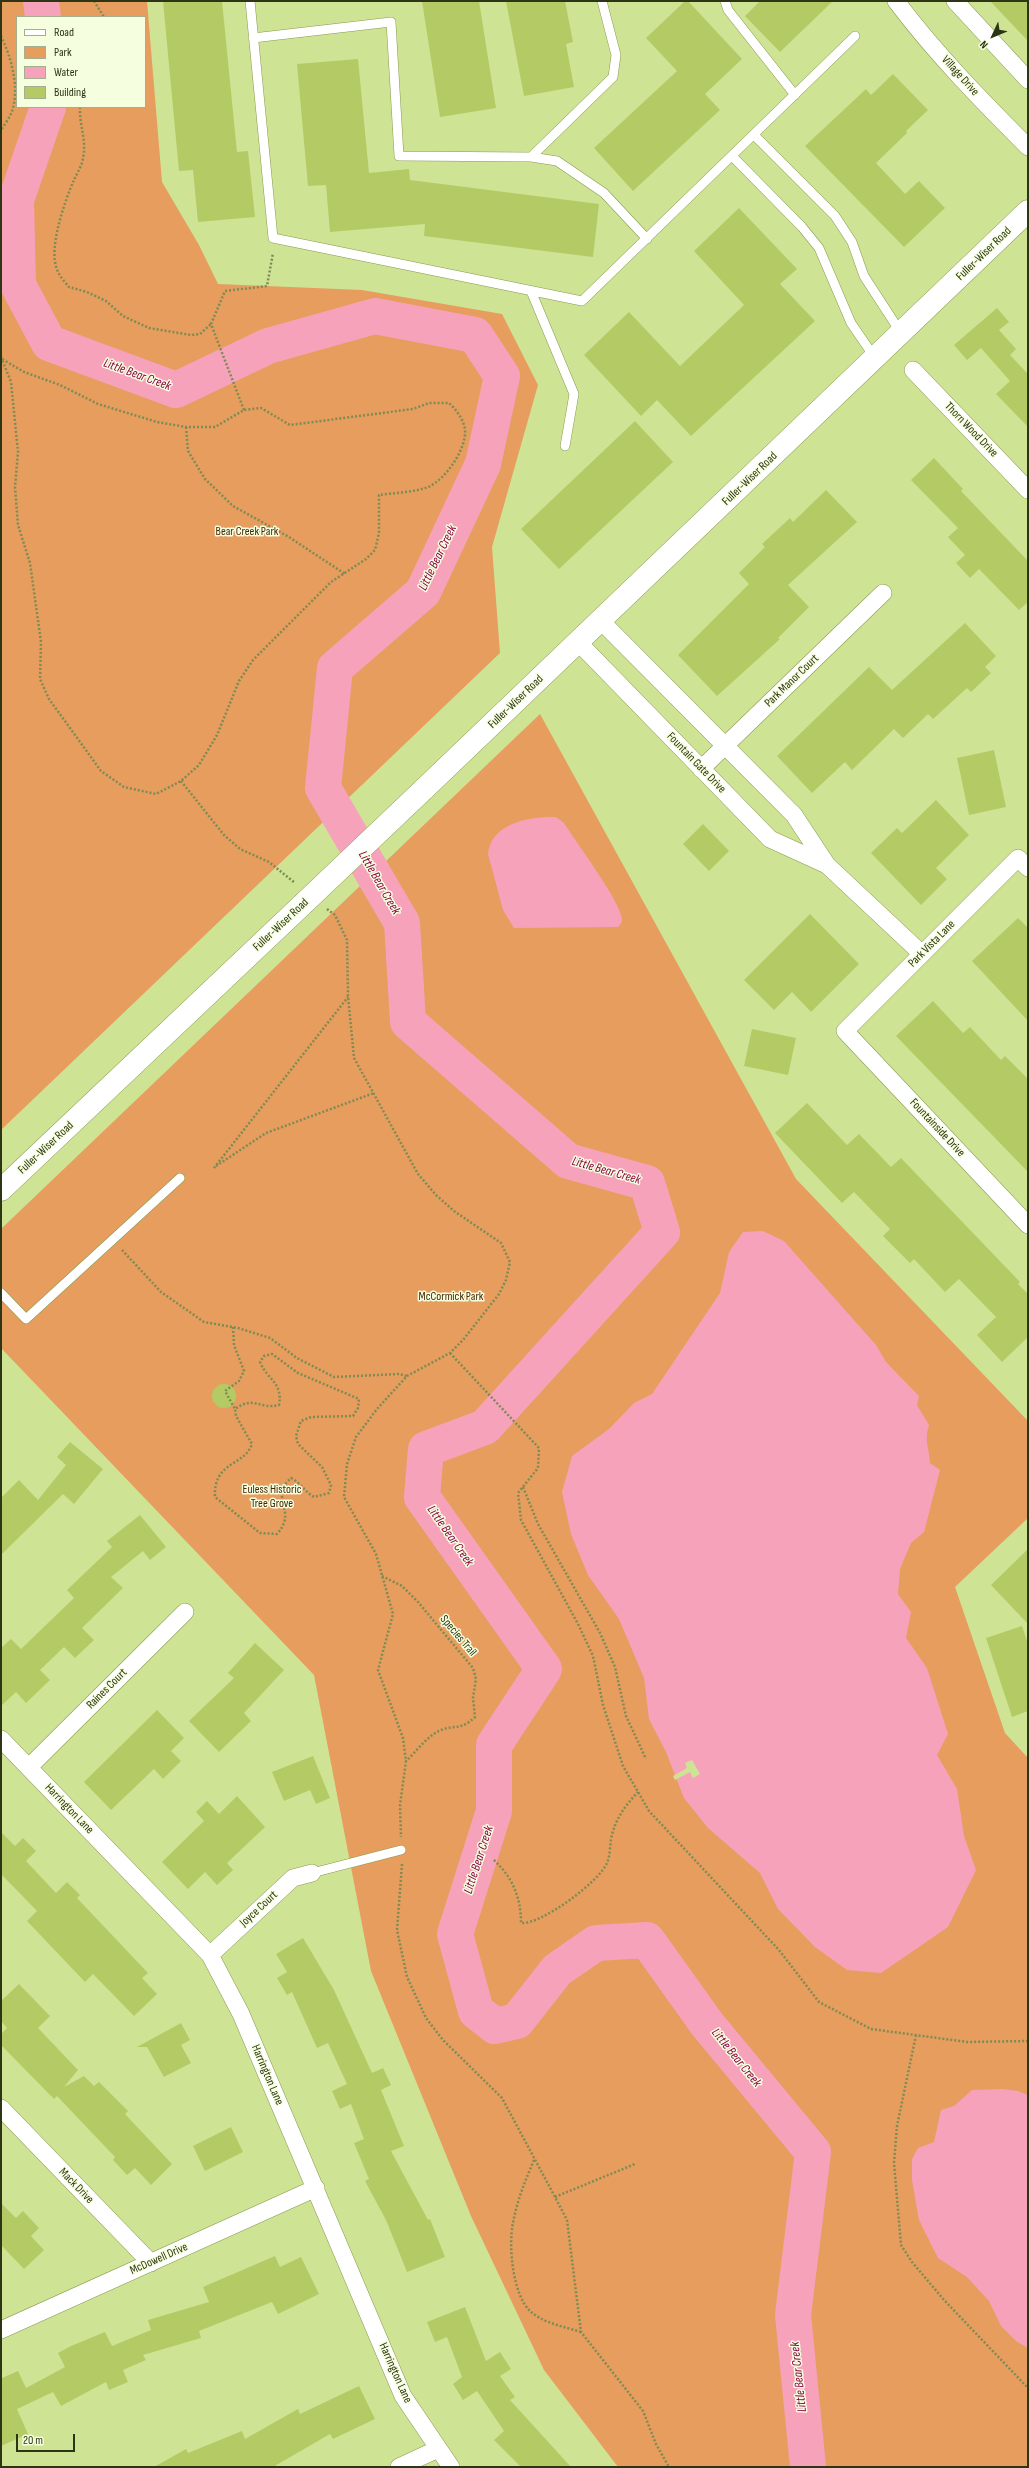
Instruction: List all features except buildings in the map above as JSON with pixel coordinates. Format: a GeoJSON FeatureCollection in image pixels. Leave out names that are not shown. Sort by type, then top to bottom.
{"type":"FeatureCollection","features":[{"type":"Feature","properties":{"kind":"street","name":"Village Drive"},"geometry":{"type":"LineString","coordinates":[[896,1],[910,20],[990,109],[1028,147]]}},
{"type":"Feature","properties":{"kind":"street"},"geometry":{"type":"LineString","coordinates":[[955,1],[1028,80]]}},
{"type":"Feature","properties":{"kind":"street","name":"Fuller-Wiser Road"},"geometry":{"type":"LineString","coordinates":[[1,1190],[601,621],[1028,212]]}},
{"type":"Feature","properties":{"kind":"street","name":"Thorn Wood Drive"},"geometry":{"type":"LineString","coordinates":[[914,370],[1028,490]]}},
{"type":"Feature","properties":{"kind":"street","name":"Park Manor Court"},"geometry":{"type":"LineString","coordinates":[[701,769],[884,592]]}},
{"type":"Feature","properties":{"kind":"street","name":"Fountain Gate Drive"},"geometry":{"type":"LineString","coordinates":[[601,621],[794,814],[827,866],[922,954]]}},
{"type":"Feature","properties":{"kind":"street","name":"Fountain Gate Drive"},"geometry":{"type":"LineString","coordinates":[[578,642],[770,839],[827,866]]}},
{"type":"Feature","properties":{"kind":"street","name":"Park Vista Lane"},"geometry":{"type":"LineString","coordinates":[[845,1031],[922,954],[1023,863]]}},
{"type":"Feature","properties":{"kind":"street","name":"Fountainside Drive"},"geometry":{"type":"LineString","coordinates":[[845,1031],[1028,1225]]}},
{"type":"Feature","properties":{"kind":"street","name":"Raines Court"},"geometry":{"type":"LineString","coordinates":[[29,1767],[185,1612]]}},
{"type":"Feature","properties":{"kind":"street","name":"Harrington Lane"},"geometry":{"type":"LineString","coordinates":[[1,1738],[210,1955],[241,2014],[403,2396],[451,2467]]}},
{"type":"Feature","properties":{"kind":"street","name":"Joyce Court"},"geometry":{"type":"LineString","coordinates":[[210,1955],[293,1878],[312,1873]]}},
{"type":"Feature","properties":{"kind":"street","name":"Mack Drive"},"geometry":{"type":"LineString","coordinates":[[1,2108],[151,2263]]}},
{"type":"Feature","properties":{"kind":"street","name":"McDowell Drive"},"geometry":{"type":"LineString","coordinates":[[1,2330],[316,2188]]}},
{"type":"Feature","properties":{"kind":"street"},"geometry":{"type":"LineString","coordinates":[[399,2467],[438,2449]]}},
{"type":"Feature","properties":{"kind":"lane"},"geometry":{"type":"LineString","coordinates":[[250,1],[273,238],[582,301],[855,36]]}},
{"type":"Feature","properties":{"kind":"lane"},"geometry":{"type":"LineString","coordinates":[[530,157],[613,77],[616,55],[602,1]]}},
{"type":"Feature","properties":{"kind":"lane"},"geometry":{"type":"LineString","coordinates":[[725,1],[728,10],[795,95]]}},
{"type":"Feature","properties":{"kind":"lane"},"geometry":{"type":"LineString","coordinates":[[253,38],[391,22],[399,156],[530,157],[557,161],[604,193],[646,239]]}},
{"type":"Feature","properties":{"kind":"lane"},"geometry":{"type":"LineString","coordinates":[[754,134],[834,216],[852,242],[864,276],[902,334]]}},
{"type":"Feature","properties":{"kind":"lane"},"geometry":{"type":"LineString","coordinates":[[732,156],[802,227],[819,248],[851,322],[876,359]]}},
{"type":"Feature","properties":{"kind":"lane"},"geometry":{"type":"LineString","coordinates":[[531,291],[574,394],[565,446]]}},
{"type":"Feature","properties":{"kind":"lane"},"geometry":{"type":"LineString","coordinates":[[1,1293],[26,1319],[180,1178]]}},
{"type":"Feature","properties":{"kind":"lane"},"geometry":{"type":"LineString","coordinates":[[312,1873],[401,1850]]}},
{"type":"Feature","properties":{"kind":"path"},"geometry":{"type":"LineString","coordinates":[[94,1],[103,16]]}},
{"type":"Feature","properties":{"kind":"path"},"geometry":{"type":"LineString","coordinates":[[1,36],[10,55],[15,86],[13,109],[1,130]]}},
{"type":"Feature","properties":{"kind":"path"},"geometry":{"type":"LineString","coordinates":[[80,108],[79,120],[86,144],[83,160],[73,182],[58,229],[53,254],[56,269],[69,287],[87,292],[106,301],[123,316],[149,328],[191,335],[200,334],[211,324],[225,291],[267,286],[273,258],[273,238]]}},
{"type":"Feature","properties":{"kind":"path"},"geometry":{"type":"LineString","coordinates":[[211,324],[244,410]]}},
{"type":"Feature","properties":{"kind":"path"},"geometry":{"type":"LineString","coordinates":[[2,358],[24,372],[60,385],[98,404],[157,422],[186,427],[215,427],[244,410],[261,408],[290,425],[413,409],[429,403],[449,403],[457,410],[465,429],[461,448],[448,472],[438,481],[427,488],[379,495],[380,533],[375,550],[366,559],[331,582],[253,660],[239,681],[217,735],[199,765],[181,781],[156,794],[124,787],[101,772],[49,699],[40,679],[41,642],[30,563],[18,525],[15,487],[18,452],[10,382],[2,358]]}},
{"type":"Feature","properties":{"kind":"path"},"geometry":{"type":"LineString","coordinates":[[186,427],[188,451],[205,479],[233,506],[289,537],[345,574]]}},
{"type":"Feature","properties":{"kind":"path"},"geometry":{"type":"LineString","coordinates":[[181,781],[224,835],[240,849],[269,862],[308,899],[335,916],[347,940],[348,996],[354,1058],[418,1174],[436,1196],[454,1211],[501,1243],[510,1262],[506,1280],[499,1294],[450,1353],[407,1376],[377,1409],[356,1437],[346,1464],[344,1497],[376,1554],[393,1614],[378,1670],[403,1738],[406,1761],[400,1805],[402,1867],[397,1930],[407,1977],[426,2018],[443,2040],[502,2098],[567,2220],[581,2332],[642,2411],[656,2444],[669,2467]]}},
{"type":"Feature","properties":{"kind":"path"},"geometry":{"type":"LineString","coordinates":[[348,996],[214,1168],[266,1133],[374,1093]]}},
{"type":"Feature","properties":{"kind":"path"},"geometry":{"type":"LineString","coordinates":[[114,1239],[128,1259],[160,1292],[204,1322],[234,1327],[270,1338],[297,1358],[334,1377],[399,1374],[407,1376]]}},
{"type":"Feature","properties":{"kind":"path"},"geometry":{"type":"LineString","coordinates":[[234,1327],[234,1345],[244,1371],[239,1381],[226,1391],[235,1409],[236,1416],[252,1444],[244,1457],[229,1464],[223,1471],[214,1488],[215,1497],[260,1533],[277,1534],[284,1526],[287,1519],[281,1488],[286,1482],[291,1478],[298,1481],[308,1494],[314,1497],[329,1493],[331,1485],[322,1467],[298,1444],[296,1436],[301,1421],[311,1417],[353,1416],[358,1408],[359,1399],[298,1373],[272,1354],[264,1356],[260,1362],[264,1371],[278,1386],[281,1395],[280,1405],[273,1407],[252,1401],[243,1403],[235,1409]]}},
{"type":"Feature","properties":{"kind":"path"},"geometry":{"type":"LineString","coordinates":[[450,1353],[540,1448],[538,1468],[518,1493],[522,1520],[578,1624],[593,1656],[603,1705],[623,1766],[649,1811],[779,1950],[819,2002],[871,2029],[967,2042],[1028,2041]]}},
{"type":"Feature","properties":{"kind":"path"},"geometry":{"type":"LineString","coordinates":[[523,1487],[538,1524],[600,1633],[615,1667],[626,1716],[646,1760]]}},
{"type":"Feature","properties":{"kind":"path","name":"Species Trail"},"geometry":{"type":"LineString","coordinates":[[382,1576],[402,1586],[418,1602],[473,1668],[476,1679],[473,1698],[475,1717],[463,1727],[442,1730],[436,1733],[406,1761]]}},
{"type":"Feature","properties":{"kind":"path"},"geometry":{"type":"LineString","coordinates":[[494,1860],[514,1885],[521,1907],[521,1923],[529,1924],[540,1920],[588,1884],[607,1864],[611,1836],[621,1810],[638,1792]]}},
{"type":"Feature","properties":{"kind":"path"},"geometry":{"type":"LineString","coordinates":[[916,2035],[898,2126],[894,2163],[901,2245],[912,2262],[944,2300],[1028,2388]]}},
{"type":"Feature","properties":{"kind":"path"},"geometry":{"type":"LineString","coordinates":[[534,2159],[520,2195],[512,2225],[512,2254],[517,2287],[530,2311],[548,2321],[581,2332]]}},
{"type":"Feature","properties":{"kind":"path"},"geometry":{"type":"LineString","coordinates":[[555,2197],[635,2164]]}},
{"type":"Feature","properties":{"kind":"green space","name":"Bear Creek Park"},"geometry":{"type":"Polygon","coordinates":[[[1,1],[147,1],[162,182],[199,245],[218,284],[362,290],[502,314],[538,385],[492,547],[500,653],[1,1130],[1,1]]]}},
{"type":"Feature","properties":{"kind":"green space","name":"McCormick Park"},"geometry":{"type":"Polygon","coordinates":[[[540,714],[796,1179],[1028,1421],[1028,1518],[955,1587],[1005,1733],[1028,1758],[1028,2467],[618,2467],[544,2370],[471,2216],[371,1971],[314,1675],[1,1348],[1,1229],[540,714]]]}},
{"type":"Feature","properties":{"kind":"water"},"geometry":{"type":"Polygon","coordinates":[[[556,817],[564,823],[614,899],[622,919],[618,927],[514,928],[503,910],[488,854],[491,843],[496,835],[504,828],[513,824],[535,818],[556,817]]]}},
{"type":"Feature","properties":{"kind":"water"},"geometry":{"type":"Polygon","coordinates":[[[763,1231],[784,1241],[876,1345],[886,1362],[919,1396],[917,1405],[929,1425],[927,1440],[930,1463],[940,1470],[924,1532],[911,1543],[900,1569],[898,1594],[911,1612],[906,1638],[927,1668],[948,1734],[937,1755],[957,1789],[964,1836],[976,1870],[948,1927],[881,1973],[847,1970],[815,1947],[778,1909],[760,1873],[708,1828],[684,1798],[666,1752],[649,1719],[644,1678],[619,1619],[588,1575],[571,1534],[562,1492],[572,1456],[609,1429],[634,1403],[652,1394],[720,1293],[729,1252],[743,1232],[763,1231]]]}},
{"type":"Feature","properties":{"kind":"water"},"geometry":{"type":"Polygon","coordinates":[[[1002,2089],[1018,2091],[1028,2095],[1028,2348],[1016,2341],[1001,2326],[989,2301],[967,2277],[938,2258],[919,2220],[912,2180],[912,2159],[918,2148],[934,2142],[941,2110],[954,2106],[972,2090],[1002,2089]]]}},
{"type":"Feature","properties":{"kind":"pier"},"geometry":{"type":"Polygon","coordinates":[[[692,1760],[700,1774],[693,1778],[690,1772],[675,1780],[673,1776],[687,1768],[685,1763],[692,1760]]]}},
{"type":"Feature","properties":{"kind":"waterway","name":"Little Bear Creek"},"geometry":{"type":"LineString","coordinates":[[41,1],[43,16]]}},
{"type":"Feature","properties":{"kind":"waterway","name":"Little Bear Creek"},"geometry":{"type":"LineString","coordinates":[[48,108],[16,200],[18,285],[49,343],[176,390],[268,346],[375,316],[475,335],[502,376],[483,464],[423,592],[335,668],[323,788],[402,923],[408,1022],[568,1161],[647,1183],[662,1232],[485,1427],[426,1449],[422,1497],[544,1669],[494,1745],[494,1811],[455,1934],[476,2011],[495,2026],[517,2021],[557,1970],[596,1943],[647,1940],[707,2024],[813,2152],[793,2315],[808,2467]]}},
{"type":"Feature","properties":{"kind":"park label","name":"Euless Historic Tree Grove"},"geometry":{"type":"Point","coordinates":[272,1497]}}]}
